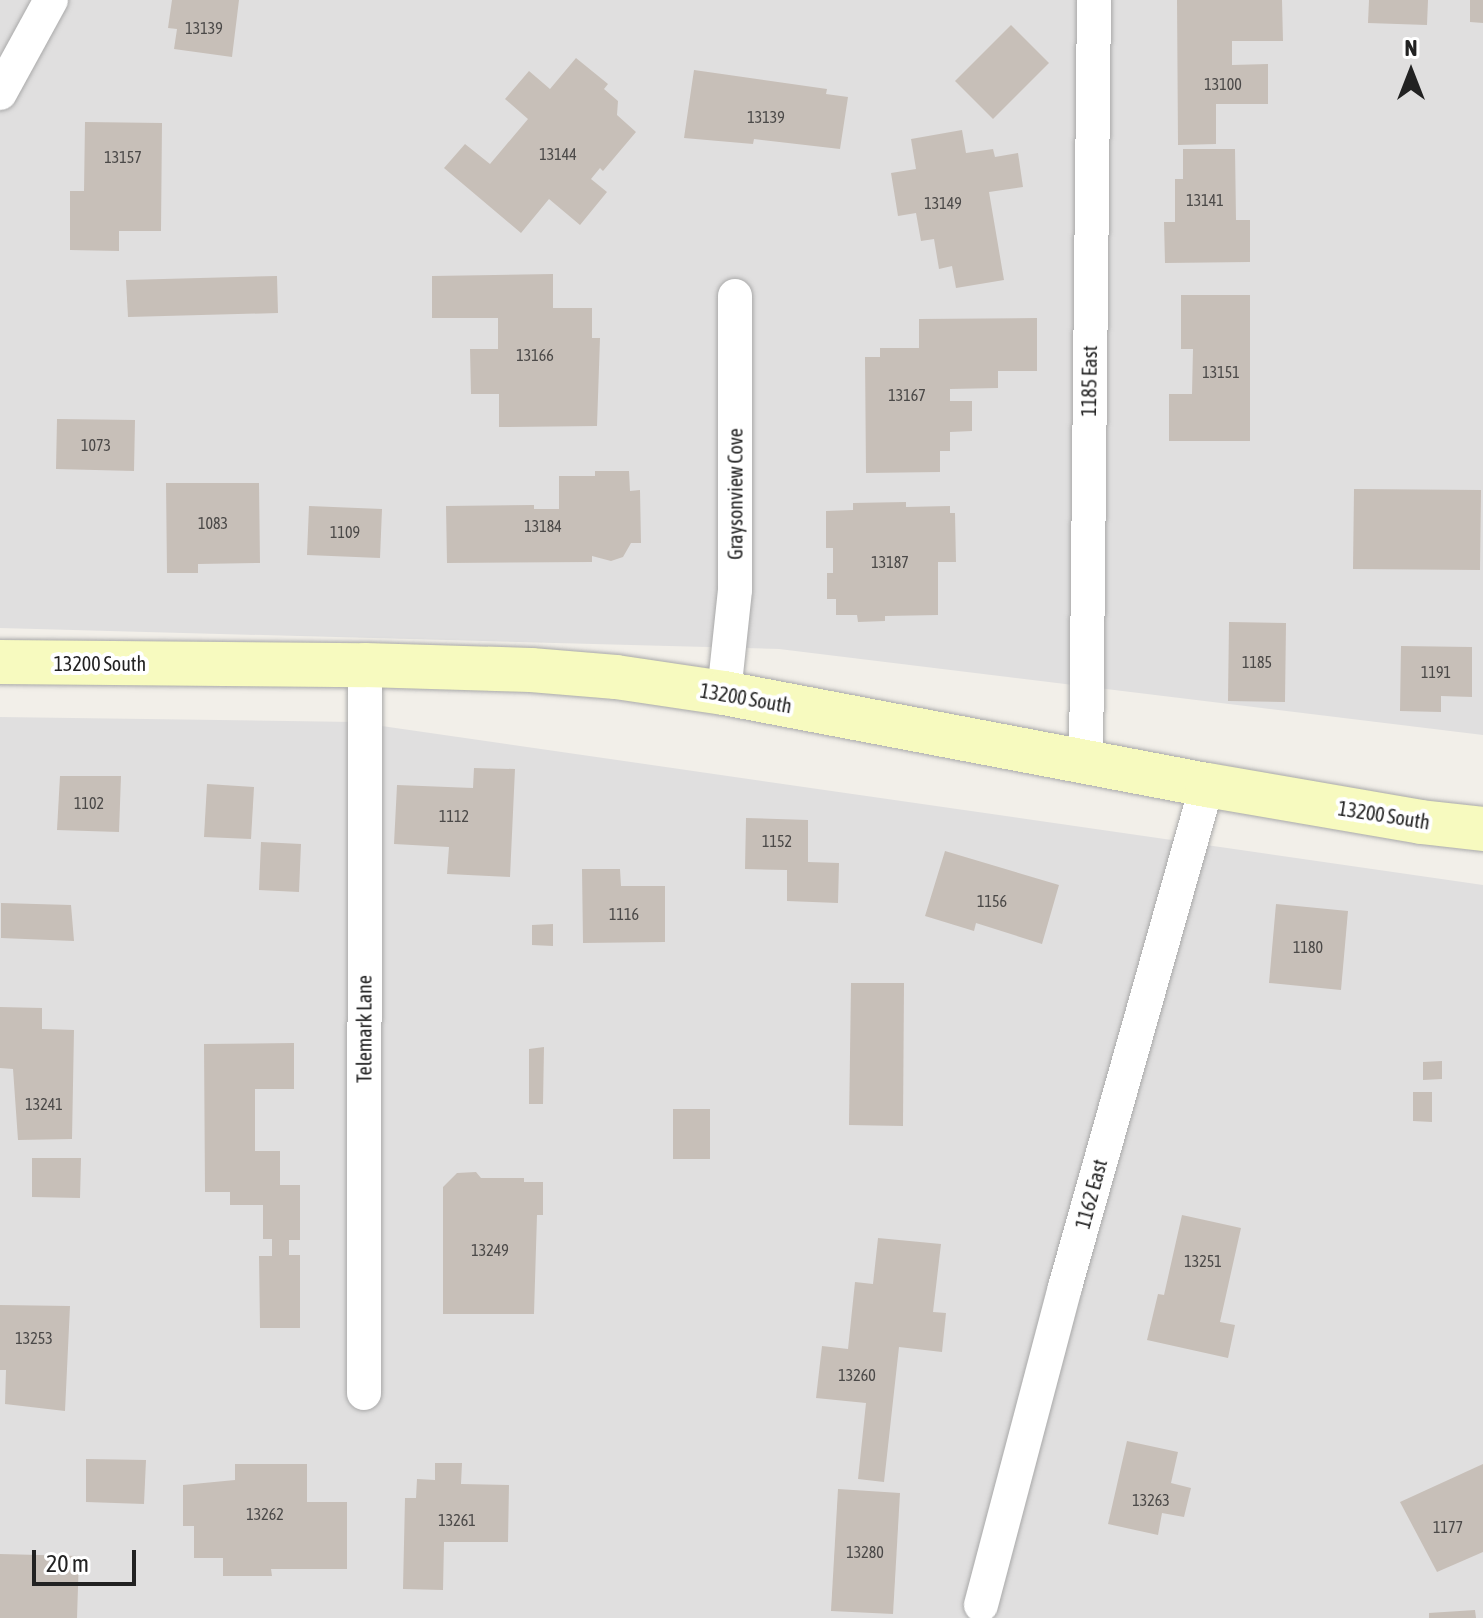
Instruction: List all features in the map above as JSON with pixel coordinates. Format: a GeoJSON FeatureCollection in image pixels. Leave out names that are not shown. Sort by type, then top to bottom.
{"type":"FeatureCollection","features":[{"type":"Feature","properties":{"kind":"street"},"geometry":{"type":"LineString","coordinates":[[0,93],[51,0]]}},
{"type":"Feature","properties":{"kind":"street","name":"1185 East"},"geometry":{"type":"LineString","coordinates":[[1086,761],[1094,0]]}},
{"type":"Feature","properties":{"kind":"street","name":"Graysonview Cove"},"geometry":{"type":"LineString","coordinates":[[724,693],[735,590],[735,296]]}},
{"type":"Feature","properties":{"kind":"street","name":"13200 South"},"geometry":{"type":"LineString","coordinates":[[0,662],[365,665],[531,670],[724,693],[1207,785],[1421,822],[1483,829]]}},
{"type":"Feature","properties":{"kind":"street","name":"Telemark Lane"},"geometry":{"type":"LineString","coordinates":[[364,1393],[365,665]]}},
{"type":"Feature","properties":{"kind":"street","name":"1162 East"},"geometry":{"type":"LineString","coordinates":[[981,1605],[1119,1091],[1207,785]]}},
{"type":"Feature","properties":{"kind":"shaded area"},"geometry":{"type":"Polygon","coordinates":[[[0,0],[1483,0],[1483,735],[779,649],[0,628],[0,0]]]}},
{"type":"Feature","properties":{"kind":"shaded area"},"geometry":{"type":"Polygon","coordinates":[[[0,717],[354,722],[1483,885],[1483,1618],[0,1618],[0,717]]]}},
{"type":"Feature","properties":{"kind":"building"},"geometry":{"type":"Polygon","coordinates":[[[172,0],[239,0],[232,57],[174,49],[177,29],[168,28],[172,0]]]}},
{"type":"Feature","properties":{"kind":"building"},"geometry":{"type":"Polygon","coordinates":[[[1177,0],[1282,0],[1283,41],[1232,41],[1232,65],[1268,64],[1268,104],[1216,104],[1216,144],[1178,145],[1177,0]]]}},
{"type":"Feature","properties":{"kind":"building"},"geometry":{"type":"Polygon","coordinates":[[[1369,0],[1428,0],[1427,25],[1368,23],[1369,0]]]}},
{"type":"Feature","properties":{"kind":"building"},"geometry":{"type":"Polygon","coordinates":[[[1470,0],[1483,0],[1483,23],[1470,22],[1470,0]]]}},
{"type":"Feature","properties":{"kind":"building"},"geometry":{"type":"Polygon","coordinates":[[[1011,25],[1049,63],[993,119],[955,81],[1011,25]]]}},
{"type":"Feature","properties":{"kind":"building"},"geometry":{"type":"Polygon","coordinates":[[[576,58],[608,84],[604,89],[618,101],[617,115],[636,132],[603,171],[600,168],[591,179],[607,192],[580,225],[549,199],[521,233],[444,168],[465,144],[490,164],[528,119],[505,99],[529,71],[550,89],[576,58]]]}},
{"type":"Feature","properties":{"kind":"building"},"geometry":{"type":"Polygon","coordinates":[[[694,70],[827,89],[826,94],[848,97],[840,149],[754,139],[753,144],[684,138],[694,70]]]}},
{"type":"Feature","properties":{"kind":"building"},"geometry":{"type":"Polygon","coordinates":[[[85,122],[162,123],[161,231],[119,231],[119,251],[70,250],[70,191],[84,191],[85,122]]]}},
{"type":"Feature","properties":{"kind":"building"},"geometry":{"type":"Polygon","coordinates":[[[962,130],[966,153],[993,149],[995,157],[1018,153],[1023,187],[989,192],[1004,280],[956,288],[952,266],[939,269],[934,239],[921,241],[916,213],[898,216],[891,173],[916,169],[911,139],[962,130]]]}},
{"type":"Feature","properties":{"kind":"building"},"geometry":{"type":"Polygon","coordinates":[[[1183,149],[1235,149],[1236,220],[1250,220],[1250,262],[1165,263],[1164,222],[1175,222],[1175,179],[1183,179],[1183,149]]]}},
{"type":"Feature","properties":{"kind":"building"},"geometry":{"type":"Polygon","coordinates":[[[553,274],[553,308],[592,308],[592,338],[600,338],[597,426],[499,427],[499,394],[471,394],[470,349],[498,349],[498,318],[432,318],[432,276],[553,274]]]}},
{"type":"Feature","properties":{"kind":"building"},"geometry":{"type":"Polygon","coordinates":[[[277,276],[278,313],[128,317],[126,280],[277,276]]]}},
{"type":"Feature","properties":{"kind":"building"},"geometry":{"type":"Polygon","coordinates":[[[1181,295],[1250,295],[1250,441],[1169,441],[1169,394],[1192,394],[1193,349],[1181,349],[1181,295]]]}},
{"type":"Feature","properties":{"kind":"building"},"geometry":{"type":"Polygon","coordinates":[[[1037,318],[1037,371],[998,371],[998,388],[950,389],[950,401],[972,401],[972,431],[950,432],[950,451],[940,451],[940,472],[866,473],[865,357],[880,357],[880,348],[919,348],[919,319],[1037,318]]]}},
{"type":"Feature","properties":{"kind":"building"},"geometry":{"type":"Polygon","coordinates":[[[57,419],[135,420],[134,471],[56,469],[57,419]]]}},
{"type":"Feature","properties":{"kind":"building"},"geometry":{"type":"Polygon","coordinates":[[[595,471],[629,471],[630,491],[640,490],[641,543],[631,543],[623,557],[611,561],[592,556],[592,562],[447,563],[446,506],[534,505],[534,509],[559,509],[559,476],[595,476],[595,471]]]}},
{"type":"Feature","properties":{"kind":"building"},"geometry":{"type":"Polygon","coordinates":[[[166,483],[259,483],[260,563],[198,564],[198,573],[167,573],[166,483]]]}},
{"type":"Feature","properties":{"kind":"building"},"geometry":{"type":"Polygon","coordinates":[[[1354,489],[1481,490],[1480,570],[1353,569],[1354,489]]]}},
{"type":"Feature","properties":{"kind":"building"},"geometry":{"type":"Polygon","coordinates":[[[906,502],[906,507],[950,506],[950,513],[955,513],[956,562],[938,562],[938,615],[885,616],[885,621],[858,622],[857,615],[836,615],[836,599],[827,599],[827,573],[833,573],[833,548],[826,548],[826,511],[853,510],[853,503],[906,502]]]}},
{"type":"Feature","properties":{"kind":"building"},"geometry":{"type":"Polygon","coordinates":[[[309,506],[382,509],[380,558],[307,555],[309,506]]]}},
{"type":"Feature","properties":{"kind":"building"},"geometry":{"type":"Polygon","coordinates":[[[1229,622],[1286,623],[1285,702],[1228,701],[1229,622]]]}},
{"type":"Feature","properties":{"kind":"building"},"geometry":{"type":"Polygon","coordinates":[[[1401,646],[1472,647],[1472,697],[1441,696],[1441,712],[1400,711],[1401,646]]]}},
{"type":"Feature","properties":{"kind":"building"},"geometry":{"type":"Polygon","coordinates":[[[474,768],[515,769],[510,877],[447,874],[449,847],[394,844],[397,785],[473,788],[474,768]]]}},
{"type":"Feature","properties":{"kind":"building"},"geometry":{"type":"Polygon","coordinates":[[[60,776],[121,776],[119,832],[57,830],[60,776]]]}},
{"type":"Feature","properties":{"kind":"building"},"geometry":{"type":"Polygon","coordinates":[[[207,784],[254,787],[251,839],[204,837],[207,784]]]}},
{"type":"Feature","properties":{"kind":"building"},"geometry":{"type":"Polygon","coordinates":[[[746,818],[808,820],[808,862],[839,863],[838,903],[787,901],[787,870],[745,869],[746,818]]]}},
{"type":"Feature","properties":{"kind":"building"},"geometry":{"type":"Polygon","coordinates":[[[261,842],[301,844],[299,892],[259,890],[261,842]]]}},
{"type":"Feature","properties":{"kind":"building"},"geometry":{"type":"Polygon","coordinates":[[[945,851],[1059,885],[1042,944],[976,923],[974,931],[925,916],[945,851]]]}},
{"type":"Feature","properties":{"kind":"building"},"geometry":{"type":"Polygon","coordinates":[[[582,869],[620,869],[621,886],[665,886],[665,942],[583,943],[582,869]]]}},
{"type":"Feature","properties":{"kind":"building"},"geometry":{"type":"Polygon","coordinates":[[[1,903],[71,905],[74,941],[1,938],[1,903]]]}},
{"type":"Feature","properties":{"kind":"building"},"geometry":{"type":"Polygon","coordinates":[[[1276,904],[1348,911],[1341,990],[1269,983],[1276,904]]]}},
{"type":"Feature","properties":{"kind":"building"},"geometry":{"type":"Polygon","coordinates":[[[553,924],[553,946],[532,945],[532,925],[553,924]]]}},
{"type":"Feature","properties":{"kind":"building"},"geometry":{"type":"Polygon","coordinates":[[[851,983],[904,983],[903,1126],[849,1125],[851,983]]]}},
{"type":"Feature","properties":{"kind":"building"},"geometry":{"type":"Polygon","coordinates":[[[0,1007],[42,1008],[42,1029],[74,1030],[72,1139],[18,1140],[13,1069],[0,1068],[0,1007]]]}},
{"type":"Feature","properties":{"kind":"building"},"geometry":{"type":"Polygon","coordinates":[[[294,1043],[294,1089],[255,1089],[255,1151],[280,1151],[280,1185],[300,1185],[300,1240],[289,1240],[289,1255],[300,1255],[300,1328],[260,1328],[259,1256],[272,1256],[272,1239],[263,1239],[263,1205],[230,1205],[230,1192],[205,1192],[204,1044],[294,1043]]]}},
{"type":"Feature","properties":{"kind":"building"},"geometry":{"type":"Polygon","coordinates":[[[544,1047],[543,1104],[529,1104],[529,1049],[544,1047]]]}},
{"type":"Feature","properties":{"kind":"building"},"geometry":{"type":"Polygon","coordinates":[[[1442,1061],[1442,1079],[1423,1080],[1423,1062],[1442,1061]]]}},
{"type":"Feature","properties":{"kind":"building"},"geometry":{"type":"Polygon","coordinates":[[[1413,1092],[1432,1092],[1432,1122],[1413,1121],[1413,1092]]]}},
{"type":"Feature","properties":{"kind":"building"},"geometry":{"type":"Polygon","coordinates":[[[673,1109],[710,1109],[710,1159],[673,1159],[673,1109]]]}},
{"type":"Feature","properties":{"kind":"building"},"geometry":{"type":"Polygon","coordinates":[[[32,1158],[81,1158],[80,1198],[32,1197],[32,1158]]]}},
{"type":"Feature","properties":{"kind":"building"},"geometry":{"type":"Polygon","coordinates":[[[476,1172],[481,1178],[524,1178],[524,1182],[543,1182],[543,1215],[537,1215],[534,1314],[443,1314],[443,1187],[457,1173],[476,1172]]]}},
{"type":"Feature","properties":{"kind":"building"},"geometry":{"type":"Polygon","coordinates":[[[1182,1215],[1241,1228],[1220,1322],[1235,1325],[1228,1358],[1147,1340],[1158,1294],[1164,1295],[1182,1215]]]}},
{"type":"Feature","properties":{"kind":"building"},"geometry":{"type":"Polygon","coordinates":[[[878,1238],[941,1244],[933,1312],[946,1313],[942,1352],[899,1347],[884,1482],[858,1479],[866,1403],[816,1398],[822,1346],[848,1349],[855,1282],[873,1284],[878,1238]]]}},
{"type":"Feature","properties":{"kind":"building"},"geometry":{"type":"Polygon","coordinates":[[[0,1305],[70,1306],[65,1411],[5,1404],[6,1370],[0,1370],[0,1305]]]}},
{"type":"Feature","properties":{"kind":"building"},"geometry":{"type":"Polygon","coordinates":[[[1127,1441],[1178,1452],[1171,1483],[1191,1488],[1184,1517],[1162,1513],[1158,1535],[1108,1524],[1127,1441]]]}},
{"type":"Feature","properties":{"kind":"building"},"geometry":{"type":"Polygon","coordinates":[[[86,1459],[146,1460],[144,1504],[86,1502],[86,1459]]]}},
{"type":"Feature","properties":{"kind":"building"},"geometry":{"type":"Polygon","coordinates":[[[435,1463],[462,1463],[461,1484],[509,1485],[508,1542],[444,1542],[443,1590],[403,1589],[405,1498],[416,1498],[417,1479],[435,1480],[435,1463]]]}},
{"type":"Feature","properties":{"kind":"building"},"geometry":{"type":"Polygon","coordinates":[[[235,1464],[307,1464],[307,1502],[347,1502],[347,1569],[271,1569],[272,1576],[223,1576],[223,1558],[194,1558],[194,1526],[183,1526],[183,1485],[235,1480],[235,1464]]]}},
{"type":"Feature","properties":{"kind":"building"},"geometry":{"type":"Polygon","coordinates":[[[1483,1464],[1483,1552],[1437,1572],[1400,1502],[1483,1464]]]}},
{"type":"Feature","properties":{"kind":"building"},"geometry":{"type":"Polygon","coordinates":[[[838,1489],[900,1493],[893,1614],[831,1611],[838,1489]]]}},
{"type":"Feature","properties":{"kind":"building"},"geometry":{"type":"Polygon","coordinates":[[[0,1554],[79,1556],[77,1618],[0,1618],[0,1554]]]}},
{"type":"Feature","properties":{"kind":"building"},"geometry":{"type":"Polygon","coordinates":[[[1475,1610],[1476,1618],[1429,1618],[1429,1613],[1475,1610]]]}}]}
